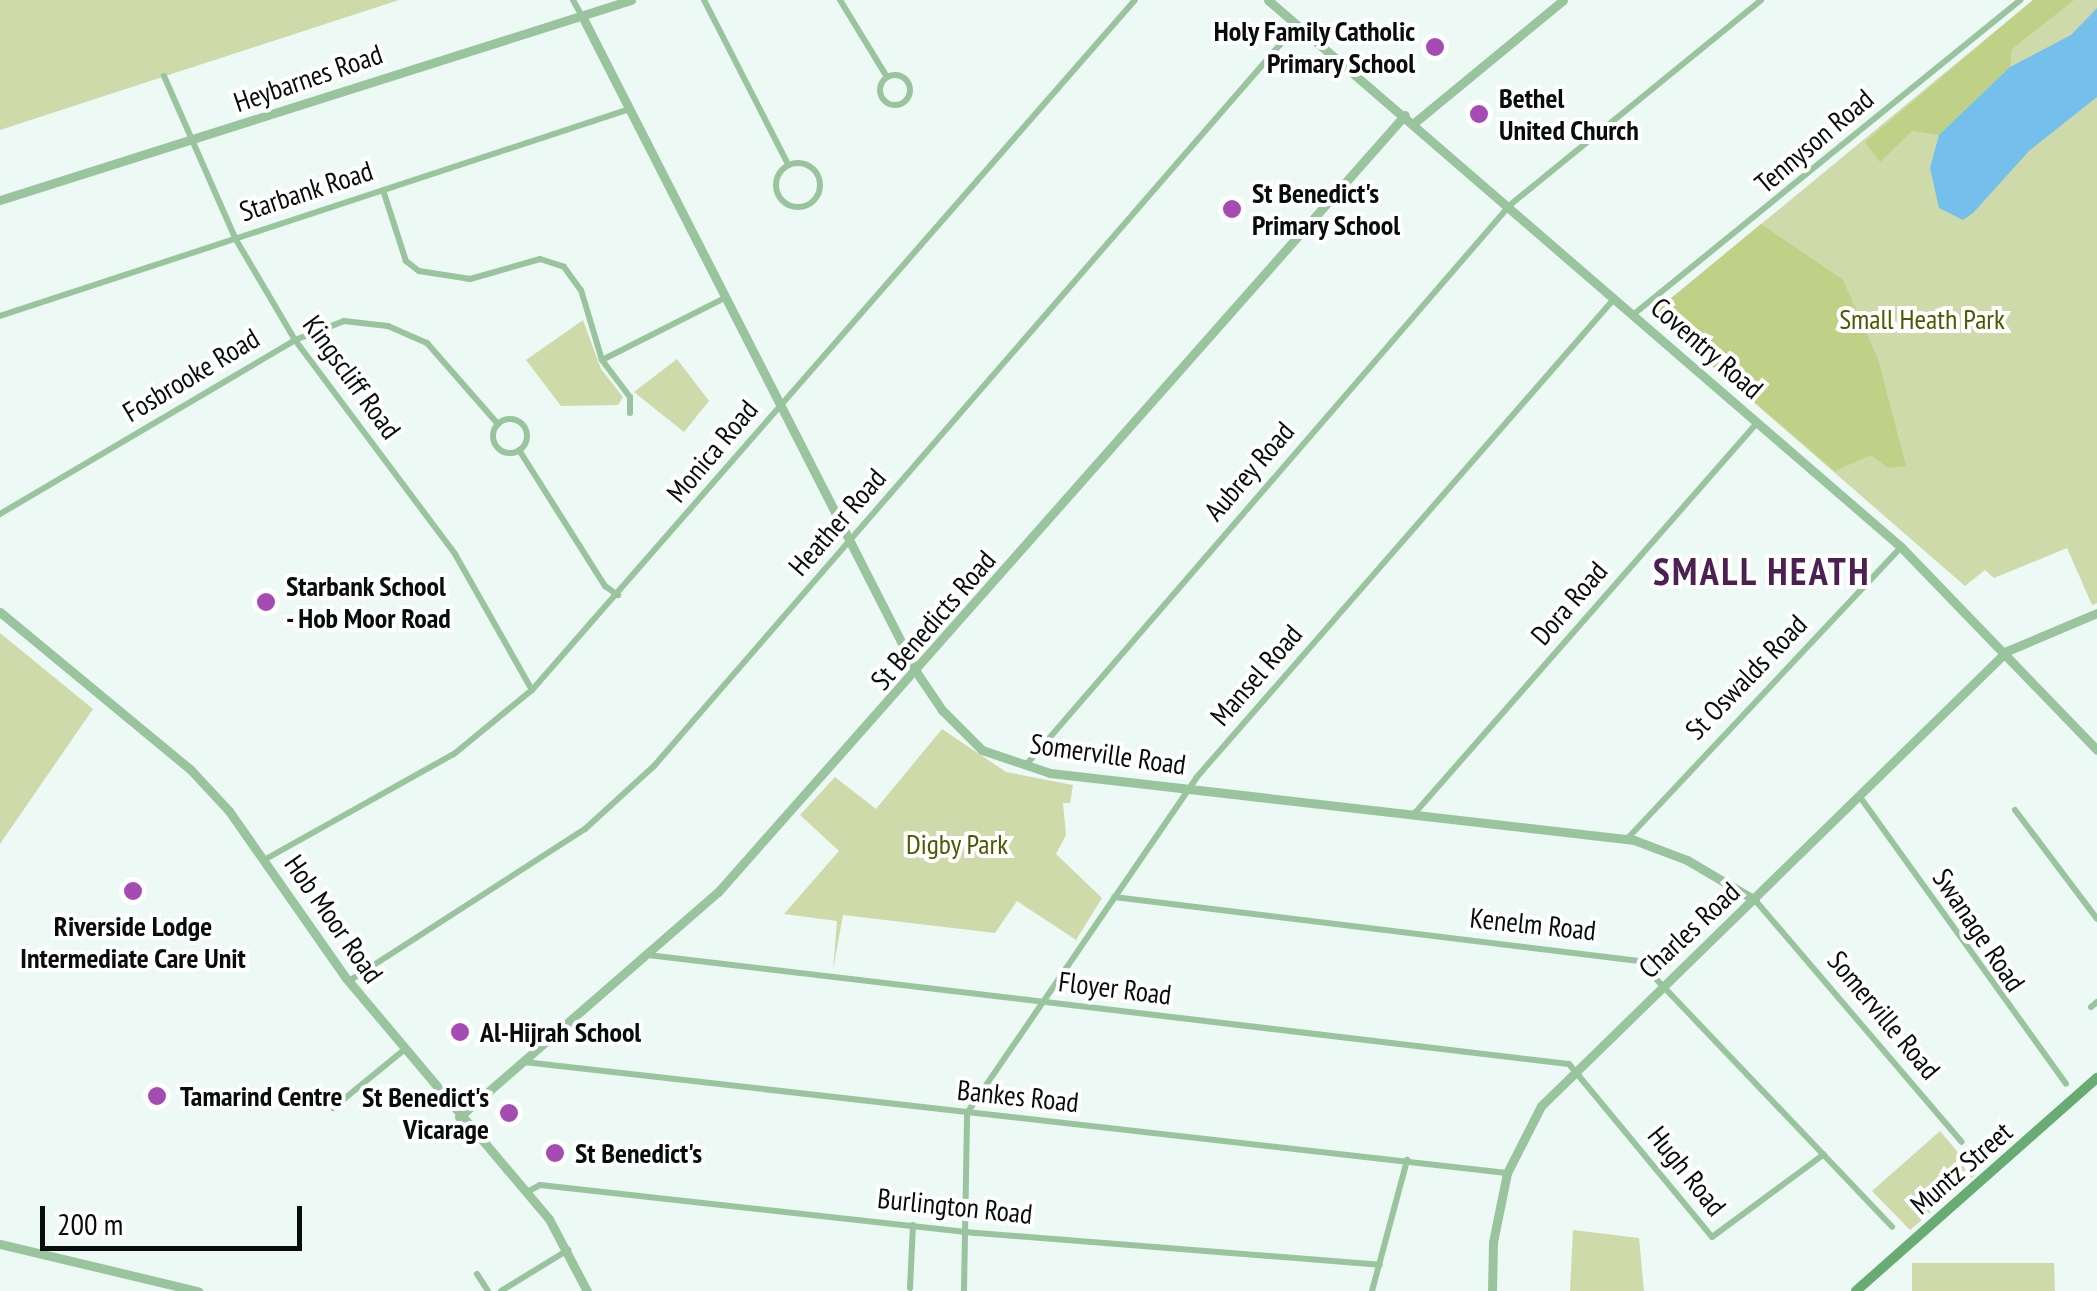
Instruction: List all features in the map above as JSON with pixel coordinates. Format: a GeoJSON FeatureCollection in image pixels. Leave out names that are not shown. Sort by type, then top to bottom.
{"type":"FeatureCollection","features":[{"type":"Feature","properties":{"kind":"main road","name":"Muntz Street"},"geometry":{"type":"LineString","coordinates":[[1856,1291],[2097,1078]]}},
{"type":"Feature","properties":{"kind":"street","name":"Somerville Road"},"geometry":{"type":"LineString","coordinates":[[573,0],[917,674],[964,735],[1024,768],[1627,839],[1687,860],[1755,900],[1962,1142]]}},
{"type":"Feature","properties":{"kind":"street","name":"Heybarnes Road"},"geometry":{"type":"LineString","coordinates":[[0,200],[631,0]]}},
{"type":"Feature","properties":{"kind":"street"},"geometry":{"type":"LineString","coordinates":[[704,0],[788,164]]}},
{"type":"Feature","properties":{"kind":"street"},"geometry":{"type":"LineString","coordinates":[[840,0],[887,77],[882,97],[901,104],[910,86],[898,75],[887,77]]}},
{"type":"Feature","properties":{"kind":"street","name":"Monica Road"},"geometry":{"type":"LineString","coordinates":[[264,860],[454,754],[532,690],[1135,0]]}},
{"type":"Feature","properties":{"kind":"street","name":"Coventry Road"},"geometry":{"type":"LineString","coordinates":[[1268,0],[1510,205],[1901,547],[2007,651],[2097,750]]}},
{"type":"Feature","properties":{"kind":"street"},"geometry":{"type":"LineString","coordinates":[[1414,123],[1563,0]]}},
{"type":"Feature","properties":{"kind":"street","name":"Aubrey Road"},"geometry":{"type":"LineString","coordinates":[[1024,768],[1510,205],[1761,0]]}},
{"type":"Feature","properties":{"kind":"street","name":"Tennyson Road"},"geometry":{"type":"LineString","coordinates":[[1634,314],[2021,0]]}},
{"type":"Feature","properties":{"kind":"street","name":"Heather Road"},"geometry":{"type":"LineString","coordinates":[[349,981],[612,805],[654,766],[1298,24]]}},
{"type":"Feature","properties":{"kind":"street","name":"Kingscliff Road"},"geometry":{"type":"LineString","coordinates":[[164,76],[188,142],[235,238],[295,340],[455,554],[532,690]]}},
{"type":"Feature","properties":{"kind":"street","name":"Starbank Road"},"geometry":{"type":"LineString","coordinates":[[0,316],[627,110]]}},
{"type":"Feature","properties":{"kind":"street","name":"St Benedicts Road"},"geometry":{"type":"LineString","coordinates":[[459,1117],[718,892],[917,674],[1405,115]]}},
{"type":"Feature","properties":{"kind":"street"},"geometry":{"type":"LineString","coordinates":[[788,164],[814,169],[820,186],[812,202],[794,207],[779,196],[776,178],[788,164]]}},
{"type":"Feature","properties":{"kind":"street"},"geometry":{"type":"LineString","coordinates":[[383,190],[406,262],[420,270],[470,279],[540,258],[564,268],[581,290],[602,360],[630,397],[630,413]]}},
{"type":"Feature","properties":{"kind":"street","name":"Mansel Road"},"geometry":{"type":"LineString","coordinates":[[967,1113],[1188,789],[1615,298]]}},
{"type":"Feature","properties":{"kind":"street"},"geometry":{"type":"LineString","coordinates":[[602,360],[723,299]]}},
{"type":"Feature","properties":{"kind":"street","name":"Fosbrooke Road"},"geometry":{"type":"LineString","coordinates":[[0,514],[295,340],[344,321],[401,329],[441,354],[498,424],[496,446],[519,450]]}},
{"type":"Feature","properties":{"kind":"street","name":"Fosbrooke Road"},"geometry":{"type":"LineString","coordinates":[[498,424],[512,419],[525,428],[519,450],[605,586],[618,595]]}},
{"type":"Feature","properties":{"kind":"street","name":"Dora Road"},"geometry":{"type":"LineString","coordinates":[[1414,814],[1758,422]]}},
{"type":"Feature","properties":{"kind":"street","name":"St Oswalds Road"},"geometry":{"type":"LineString","coordinates":[[1627,839],[1901,547]]}},
{"type":"Feature","properties":{"kind":"street","name":"Hob Moor Road"},"geometry":{"type":"LineString","coordinates":[[0,612],[190,769],[264,860],[349,981],[404,1050],[528,1192],[570,1249],[587,1291]]}},
{"type":"Feature","properties":{"kind":"street"},"geometry":{"type":"LineString","coordinates":[[2007,651],[2097,613]]}},
{"type":"Feature","properties":{"kind":"street","name":"Charles Road"},"geometry":{"type":"LineString","coordinates":[[1492,1291],[1493,1242],[1507,1173],[1541,1106],[2007,651]]}},
{"type":"Feature","properties":{"kind":"street","name":"Swanage Road"},"geometry":{"type":"LineString","coordinates":[[1860,797],[2066,1084]]}},
{"type":"Feature","properties":{"kind":"street"},"geometry":{"type":"LineString","coordinates":[[2015,810],[2097,919]]}},
{"type":"Feature","properties":{"kind":"street","name":"Kenelm Road"},"geometry":{"type":"LineString","coordinates":[[1114,897],[1629,957],[1649,966],[1892,1227]]}},
{"type":"Feature","properties":{"kind":"street","name":"Floyer Road"},"geometry":{"type":"LineString","coordinates":[[647,954],[1569,1064],[1576,1070]]}},
{"type":"Feature","properties":{"kind":"street"},"geometry":{"type":"LineString","coordinates":[[333,1108],[404,1050]]}},
{"type":"Feature","properties":{"kind":"street","name":"Bankes Road"},"geometry":{"type":"LineString","coordinates":[[524,1062],[1507,1173]]}},
{"type":"Feature","properties":{"kind":"street","name":"Hugh Road"},"geometry":{"type":"LineString","coordinates":[[1576,1070],[1712,1238],[1824,1154]]}},
{"type":"Feature","properties":{"kind":"street"},"geometry":{"type":"LineString","coordinates":[[964,1291],[967,1113]]}},
{"type":"Feature","properties":{"kind":"street"},"geometry":{"type":"LineString","coordinates":[[1372,1291],[1408,1160]]}},
{"type":"Feature","properties":{"kind":"street","name":"Burlington Road"},"geometry":{"type":"LineString","coordinates":[[528,1192],[540,1186],[965,1230],[1380,1265]]}},
{"type":"Feature","properties":{"kind":"street"},"geometry":{"type":"LineString","coordinates":[[910,1288],[912,1225]]}},
{"type":"Feature","properties":{"kind":"street"},"geometry":{"type":"LineString","coordinates":[[0,1244],[198,1291]]}},
{"type":"Feature","properties":{"kind":"street"},"geometry":{"type":"LineString","coordinates":[[501,1291],[570,1249]]}},
{"type":"Feature","properties":{"kind":"street"},"geometry":{"type":"LineString","coordinates":[[477,1274],[488,1291]]}},
{"type":"Feature","properties":{"kind":"green space"},"geometry":{"type":"Polygon","coordinates":[[[0,0],[399,0],[0,130],[0,0]]]}},
{"type":"Feature","properties":{"kind":"green space","name":"Small Heath Park"},"geometry":{"type":"Polygon","coordinates":[[[2033,0],[2097,0],[2097,603],[2092,605],[2067,548],[1994,578],[1985,570],[1965,586],[1652,314],[2033,0]]]}},
{"type":"Feature","properties":{"kind":"green space"},"geometry":{"type":"Polygon","coordinates":[[[2033,0],[2074,0],[2012,49],[2010,67],[1939,135],[1912,131],[1880,162],[1865,142],[2033,0]]]}},
{"type":"Feature","properties":{"kind":"green space"},"geometry":{"type":"Polygon","coordinates":[[[1761,224],[1843,280],[1878,359],[1906,466],[1888,468],[1871,455],[1835,471],[1652,314],[1761,224]]]}},
{"type":"Feature","properties":{"kind":"green space"},"geometry":{"type":"Polygon","coordinates":[[[583,320],[601,369],[623,397],[618,405],[561,406],[526,360],[583,320]]]}},
{"type":"Feature","properties":{"kind":"green space"},"geometry":{"type":"Polygon","coordinates":[[[677,359],[709,401],[684,432],[634,392],[677,359]]]}},
{"type":"Feature","properties":{"kind":"green space"},"geometry":{"type":"Polygon","coordinates":[[[0,633],[93,709],[0,844],[0,633]]]}},
{"type":"Feature","properties":{"kind":"green space","name":"Digby Park"},"geometry":{"type":"Polygon","coordinates":[[[942,729],[1006,772],[1073,785],[1070,803],[1063,803],[1066,835],[1056,854],[1102,898],[1076,940],[1017,901],[995,933],[843,915],[833,970],[837,921],[784,914],[839,851],[800,815],[835,777],[876,809],[942,729]]]}},
{"type":"Feature","properties":{"kind":"green space"},"geometry":{"type":"Polygon","coordinates":[[[1940,1131],[1976,1174],[1910,1230],[1872,1191],[1940,1131]]]}},
{"type":"Feature","properties":{"kind":"green space"},"geometry":{"type":"Polygon","coordinates":[[[1573,1230],[1639,1238],[1644,1291],[1570,1291],[1573,1230]]]}},
{"type":"Feature","properties":{"kind":"green space"},"geometry":{"type":"Polygon","coordinates":[[[1912,1263],[2054,1263],[2055,1291],[1912,1291],[1912,1263]]]}},
{"type":"Feature","properties":{"kind":"water"},"geometry":{"type":"Polygon","coordinates":[[[2097,8],[2097,97],[2029,151],[1973,213],[1963,220],[1939,208],[1930,168],[1939,135],[2010,67],[2071,35],[2097,8]]]}},
{"type":"Feature","properties":{"kind":"place","name":"Holy Family Catholic Primary School"},"geometry":{"type":"Point","coordinates":[1435,47]}},
{"type":"Feature","properties":{"kind":"place","name":"Bethel United Church"},"geometry":{"type":"Point","coordinates":[1479,114]}},
{"type":"Feature","properties":{"kind":"place","name":"St Benedict's Primary School"},"geometry":{"type":"Point","coordinates":[1232,209]}},
{"type":"Feature","properties":{"kind":"place","name":"Starbank School - Hob Moor Road"},"geometry":{"type":"Point","coordinates":[266,602]}},
{"type":"Feature","properties":{"kind":"place","name":"Riverside Lodge Intermediate Care Unit"},"geometry":{"type":"Point","coordinates":[133,891]}},
{"type":"Feature","properties":{"kind":"place","name":"Al-Hijrah School"},"geometry":{"type":"Point","coordinates":[460,1032]}},
{"type":"Feature","properties":{"kind":"place","name":"Tamarind Centre"},"geometry":{"type":"Point","coordinates":[157,1096]}},
{"type":"Feature","properties":{"kind":"place","name":"St Benedict's Vicarage"},"geometry":{"type":"Point","coordinates":[509,1113]}},
{"type":"Feature","properties":{"kind":"place","name":"St Benedict's"},"geometry":{"type":"Point","coordinates":[555,1153]}},
{"type":"Feature","properties":{"kind":"district","name":"SMALL HEATH"},"geometry":{"type":"Point","coordinates":[1762,571]}}]}
